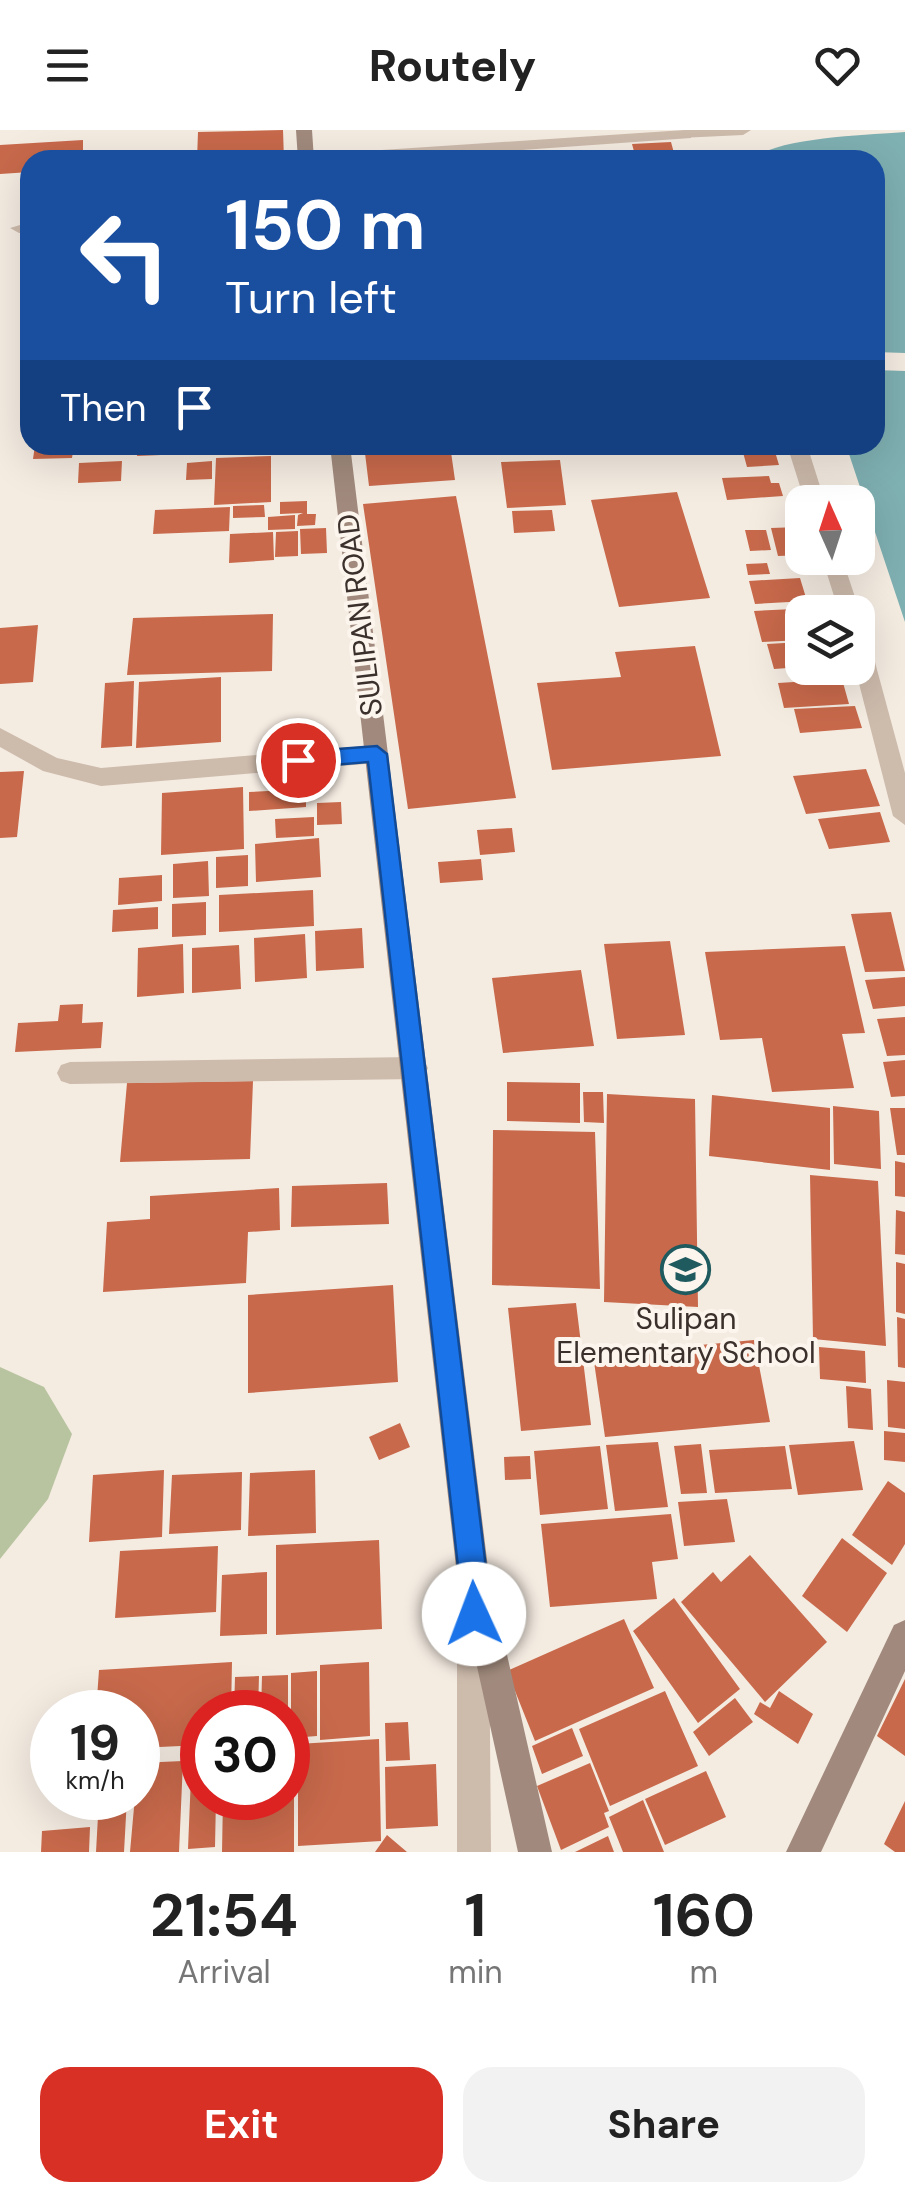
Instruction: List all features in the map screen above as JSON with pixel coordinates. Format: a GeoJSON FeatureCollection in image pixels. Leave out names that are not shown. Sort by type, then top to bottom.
{"type":"FeatureCollection","features":[{"type":"Feature","properties":{"kind":"street"},"geometry":{"type":"LineString","coordinates":[[479,150],[686,138],[743,130]]}},
{"type":"Feature","properties":{"kind":"street","name":"SULIPAN ROAD"},"geometry":{"type":"LineString","coordinates":[[341,455],[473,1576],[535,1852]]}},
{"type":"Feature","properties":{"kind":"street"},"geometry":{"type":"LineString","coordinates":[[800,455],[809,485]]}},
{"type":"Feature","properties":{"kind":"street"},"geometry":{"type":"LineString","coordinates":[[870,685],[905,816]]}},
{"type":"Feature","properties":{"kind":"street"},"geometry":{"type":"LineString","coordinates":[[0,736],[51,765],[101,776],[377,754]]}},
{"type":"Feature","properties":{"kind":"street"},"geometry":{"type":"LineString","coordinates":[[70,1073],[415,1068]]}},
{"type":"Feature","properties":{"kind":"street"},"geometry":{"type":"LineString","coordinates":[[473,1576],[474,1852]]}},
{"type":"Feature","properties":{"kind":"street"},"geometry":{"type":"LineString","coordinates":[[804,1852],[905,1636]]}},
{"type":"Feature","properties":{"kind":"green space"},"geometry":{"type":"Polygon","coordinates":[[[0,1367],[44,1387],[72,1434],[48,1499],[0,1559],[0,1367]]]}},
{"type":"Feature","properties":{"kind":"water"},"geometry":{"type":"Polygon","coordinates":[[[905,132],[905,353],[885,352],[885,150],[770,150],[848,136],[905,132]]]}},
{"type":"Feature","properties":{"kind":"water"},"geometry":{"type":"Polygon","coordinates":[[[885,370],[905,371],[905,622],[875,532],[875,485],[859,485],[849,455],[885,455],[885,370]]]}},
{"type":"Feature","properties":{"kind":"building"},"geometry":{"type":"Polygon","coordinates":[[[283,130],[284,150],[197,150],[198,132],[283,130]]]}},
{"type":"Feature","properties":{"kind":"building"},"geometry":{"type":"Polygon","coordinates":[[[83,140],[83,150],[20,150],[20,173],[0,174],[0,145],[83,140]]]}},
{"type":"Feature","properties":{"kind":"building"},"geometry":{"type":"Polygon","coordinates":[[[671,142],[673,150],[634,150],[632,144],[671,142]]]}},
{"type":"Feature","properties":{"kind":"building"},"geometry":{"type":"Polygon","coordinates":[[[34,455],[72,455],[72,458],[33,459],[34,455]]]}},
{"type":"Feature","properties":{"kind":"building"},"geometry":{"type":"Polygon","coordinates":[[[365,455],[451,455],[455,480],[369,486],[365,455]]]}},
{"type":"Feature","properties":{"kind":"building"},"geometry":{"type":"Polygon","coordinates":[[[744,455],[776,455],[779,465],[747,467],[744,455]]]}},
{"type":"Feature","properties":{"kind":"building"},"geometry":{"type":"Polygon","coordinates":[[[271,456],[271,502],[214,505],[216,458],[271,456]]]}},
{"type":"Feature","properties":{"kind":"building"},"geometry":{"type":"Polygon","coordinates":[[[560,460],[566,505],[507,508],[501,462],[560,460]]]}},
{"type":"Feature","properties":{"kind":"building"},"geometry":{"type":"Polygon","coordinates":[[[122,461],[121,481],[78,483],[79,463],[122,461]]]}},
{"type":"Feature","properties":{"kind":"building"},"geometry":{"type":"Polygon","coordinates":[[[212,461],[212,479],[186,480],[187,463],[212,461]]]}},
{"type":"Feature","properties":{"kind":"building"},"geometry":{"type":"Polygon","coordinates":[[[769,476],[771,483],[779,483],[783,496],[727,500],[722,478],[769,476]]]}},
{"type":"Feature","properties":{"kind":"building"},"geometry":{"type":"Polygon","coordinates":[[[677,492],[710,598],[619,607],[591,500],[677,492]]]}},
{"type":"Feature","properties":{"kind":"building"},"geometry":{"type":"Polygon","coordinates":[[[456,496],[516,798],[408,809],[363,504],[456,496]]]}},
{"type":"Feature","properties":{"kind":"building"},"geometry":{"type":"Polygon","coordinates":[[[307,501],[307,514],[316,514],[315,525],[297,526],[298,515],[303,513],[280,514],[280,502],[307,501]]]}},
{"type":"Feature","properties":{"kind":"building"},"geometry":{"type":"Polygon","coordinates":[[[264,505],[265,517],[233,518],[233,506],[264,505]]]}},
{"type":"Feature","properties":{"kind":"building"},"geometry":{"type":"Polygon","coordinates":[[[230,507],[229,531],[153,534],[155,510],[230,507]]]}},
{"type":"Feature","properties":{"kind":"building"},"geometry":{"type":"Polygon","coordinates":[[[552,510],[555,531],[514,533],[512,511],[552,510]]]}},
{"type":"Feature","properties":{"kind":"building"},"geometry":{"type":"Polygon","coordinates":[[[295,515],[295,529],[268,530],[268,517],[295,515]]]}},
{"type":"Feature","properties":{"kind":"building"},"geometry":{"type":"Polygon","coordinates":[[[326,528],[327,553],[301,554],[300,529],[326,528]]]}},
{"type":"Feature","properties":{"kind":"building"},"geometry":{"type":"Polygon","coordinates":[[[771,528],[785,528],[785,556],[778,556],[771,528]]]}},
{"type":"Feature","properties":{"kind":"building"},"geometry":{"type":"Polygon","coordinates":[[[745,530],[766,530],[771,550],[750,551],[745,530]]]}},
{"type":"Feature","properties":{"kind":"building"},"geometry":{"type":"Polygon","coordinates":[[[298,531],[298,556],[275,557],[276,532],[298,531]]]}},
{"type":"Feature","properties":{"kind":"building"},"geometry":{"type":"Polygon","coordinates":[[[273,532],[274,560],[229,563],[230,534],[273,532]]]}},
{"type":"Feature","properties":{"kind":"building"},"geometry":{"type":"Polygon","coordinates":[[[767,563],[770,574],[748,575],[746,564],[767,563]]]}},
{"type":"Feature","properties":{"kind":"building"},"geometry":{"type":"Polygon","coordinates":[[[800,578],[805,595],[785,595],[785,602],[755,604],[749,581],[800,578]]]}},
{"type":"Feature","properties":{"kind":"building"},"geometry":{"type":"Polygon","coordinates":[[[785,609],[785,641],[762,642],[754,611],[785,609]]]}},
{"type":"Feature","properties":{"kind":"building"},"geometry":{"type":"Polygon","coordinates":[[[273,614],[272,671],[127,675],[133,618],[273,614]]]}},
{"type":"Feature","properties":{"kind":"building"},"geometry":{"type":"Polygon","coordinates":[[[38,625],[33,682],[0,684],[0,628],[38,625]]]}},
{"type":"Feature","properties":{"kind":"building"},"geometry":{"type":"Polygon","coordinates":[[[785,643],[785,668],[774,669],[767,644],[785,643]]]}},
{"type":"Feature","properties":{"kind":"building"},"geometry":{"type":"Polygon","coordinates":[[[695,646],[721,756],[552,770],[537,683],[621,677],[615,652],[695,646]]]}},
{"type":"Feature","properties":{"kind":"building"},"geometry":{"type":"Polygon","coordinates":[[[221,677],[221,742],[136,748],[139,682],[221,677]]]}},
{"type":"Feature","properties":{"kind":"building"},"geometry":{"type":"Polygon","coordinates":[[[134,681],[132,746],[101,748],[105,683],[134,681]]]}},
{"type":"Feature","properties":{"kind":"building"},"geometry":{"type":"Polygon","coordinates":[[[778,683],[844,685],[849,704],[784,708],[778,683]]]}},
{"type":"Feature","properties":{"kind":"building"},"geometry":{"type":"Polygon","coordinates":[[[855,706],[862,728],[800,733],[794,709],[855,706]]]}},
{"type":"Feature","properties":{"kind":"building"},"geometry":{"type":"Polygon","coordinates":[[[866,769],[880,806],[806,814],[793,776],[866,769]]]}},
{"type":"Feature","properties":{"kind":"building"},"geometry":{"type":"Polygon","coordinates":[[[24,771],[17,837],[0,838],[0,772],[24,771]]]}},
{"type":"Feature","properties":{"kind":"building"},"geometry":{"type":"Polygon","coordinates":[[[243,787],[244,849],[161,855],[162,793],[243,787]]]}},
{"type":"Feature","properties":{"kind":"building"},"geometry":{"type":"Polygon","coordinates":[[[306,789],[306,807],[249,811],[249,792],[306,789]]]}},
{"type":"Feature","properties":{"kind":"building"},"geometry":{"type":"Polygon","coordinates":[[[341,802],[342,824],[317,825],[317,803],[341,802]]]}},
{"type":"Feature","properties":{"kind":"building"},"geometry":{"type":"Polygon","coordinates":[[[880,812],[890,842],[829,849],[818,819],[880,812]]]}},
{"type":"Feature","properties":{"kind":"building"},"geometry":{"type":"Polygon","coordinates":[[[314,817],[314,836],[276,838],[275,819],[314,817]]]}},
{"type":"Feature","properties":{"kind":"building"},"geometry":{"type":"Polygon","coordinates":[[[512,828],[515,852],[480,855],[477,830],[512,828]]]}},
{"type":"Feature","properties":{"kind":"building"},"geometry":{"type":"Polygon","coordinates":[[[319,838],[321,877],[256,882],[255,844],[319,838]]]}},
{"type":"Feature","properties":{"kind":"building"},"geometry":{"type":"Polygon","coordinates":[[[248,855],[248,886],[216,888],[216,857],[248,855]]]}},
{"type":"Feature","properties":{"kind":"building"},"geometry":{"type":"Polygon","coordinates":[[[481,859],[483,880],[440,883],[438,862],[481,859]]]}},
{"type":"Feature","properties":{"kind":"building"},"geometry":{"type":"Polygon","coordinates":[[[208,861],[209,896],[173,898],[173,864],[208,861]]]}},
{"type":"Feature","properties":{"kind":"building"},"geometry":{"type":"Polygon","coordinates":[[[162,875],[162,901],[118,905],[119,878],[162,875]]]}},
{"type":"Feature","properties":{"kind":"building"},"geometry":{"type":"Polygon","coordinates":[[[313,890],[314,926],[219,932],[219,895],[313,890]]]}},
{"type":"Feature","properties":{"kind":"building"},"geometry":{"type":"Polygon","coordinates":[[[206,902],[206,935],[172,937],[172,904],[206,902]]]}},
{"type":"Feature","properties":{"kind":"building"},"geometry":{"type":"Polygon","coordinates":[[[158,907],[158,929],[112,932],[113,910],[158,907]]]}},
{"type":"Feature","properties":{"kind":"building"},"geometry":{"type":"Polygon","coordinates":[[[891,912],[905,971],[865,972],[851,914],[891,912]]]}},
{"type":"Feature","properties":{"kind":"building"},"geometry":{"type":"Polygon","coordinates":[[[362,928],[364,968],[316,971],[315,931],[362,928]]]}},
{"type":"Feature","properties":{"kind":"building"},"geometry":{"type":"Polygon","coordinates":[[[305,934],[307,978],[255,982],[254,938],[305,934]]]}},
{"type":"Feature","properties":{"kind":"building"},"geometry":{"type":"Polygon","coordinates":[[[670,941],[685,1035],[617,1039],[604,944],[670,941]]]}},
{"type":"Feature","properties":{"kind":"building"},"geometry":{"type":"Polygon","coordinates":[[[183,944],[184,993],[137,997],[138,948],[183,944]]]}},
{"type":"Feature","properties":{"kind":"building"},"geometry":{"type":"Polygon","coordinates":[[[239,945],[241,989],[192,993],[192,948],[239,945]]]}},
{"type":"Feature","properties":{"kind":"building"},"geometry":{"type":"Polygon","coordinates":[[[845,946],[865,1033],[842,1034],[854,1088],[772,1092],[762,1038],[720,1040],[705,952],[845,946]]]}},
{"type":"Feature","properties":{"kind":"building"},"geometry":{"type":"Polygon","coordinates":[[[581,970],[594,1046],[503,1053],[492,978],[581,970]]]}},
{"type":"Feature","properties":{"kind":"building"},"geometry":{"type":"Polygon","coordinates":[[[905,977],[905,1006],[873,1009],[865,980],[905,977]]]}},
{"type":"Feature","properties":{"kind":"building"},"geometry":{"type":"Polygon","coordinates":[[[83,1004],[82,1023],[103,1022],[101,1048],[15,1052],[18,1023],[58,1021],[60,1005],[83,1004]]]}},
{"type":"Feature","properties":{"kind":"building"},"geometry":{"type":"Polygon","coordinates":[[[905,1017],[905,1055],[887,1056],[877,1019],[905,1017]]]}},
{"type":"Feature","properties":{"kind":"building"},"geometry":{"type":"Polygon","coordinates":[[[905,1060],[905,1096],[891,1097],[883,1062],[905,1060]]]}},
{"type":"Feature","properties":{"kind":"building"},"geometry":{"type":"Polygon","coordinates":[[[253,1081],[250,1159],[120,1162],[127,1083],[253,1081]]]}},
{"type":"Feature","properties":{"kind":"building"},"geometry":{"type":"Polygon","coordinates":[[[507,1082],[580,1083],[580,1123],[507,1121],[507,1082]]]}},
{"type":"Feature","properties":{"kind":"building"},"geometry":{"type":"Polygon","coordinates":[[[583,1092],[603,1092],[604,1123],[584,1122],[583,1092]]]}},
{"type":"Feature","properties":{"kind":"building"},"geometry":{"type":"Polygon","coordinates":[[[607,1094],[695,1099],[698,1307],[604,1302],[607,1094]]]}},
{"type":"Feature","properties":{"kind":"building"},"geometry":{"type":"Polygon","coordinates":[[[712,1095],[830,1108],[830,1170],[709,1156],[712,1095]]]}},
{"type":"Feature","properties":{"kind":"building"},"geometry":{"type":"Polygon","coordinates":[[[833,1106],[879,1111],[881,1169],[834,1164],[833,1106]]]}},
{"type":"Feature","properties":{"kind":"building"},"geometry":{"type":"Polygon","coordinates":[[[890,1108],[905,1108],[905,1155],[897,1155],[890,1108]]]}},
{"type":"Feature","properties":{"kind":"building"},"geometry":{"type":"Polygon","coordinates":[[[493,1130],[595,1132],[600,1289],[492,1285],[493,1130]]]}},
{"type":"Feature","properties":{"kind":"building"},"geometry":{"type":"Polygon","coordinates":[[[895,1161],[905,1163],[905,1197],[895,1196],[895,1161]]]}},
{"type":"Feature","properties":{"kind":"building"},"geometry":{"type":"Polygon","coordinates":[[[810,1175],[878,1181],[886,1346],[813,1339],[810,1175]]]}},
{"type":"Feature","properties":{"kind":"building"},"geometry":{"type":"Polygon","coordinates":[[[387,1183],[389,1224],[291,1227],[292,1186],[387,1183]]]}},
{"type":"Feature","properties":{"kind":"building"},"geometry":{"type":"Polygon","coordinates":[[[279,1188],[280,1230],[248,1232],[246,1283],[103,1292],[107,1222],[150,1219],[150,1196],[279,1188]]]}},
{"type":"Feature","properties":{"kind":"building"},"geometry":{"type":"Polygon","coordinates":[[[896,1210],[905,1212],[905,1255],[895,1254],[896,1210]]]}},
{"type":"Feature","properties":{"kind":"building"},"geometry":{"type":"Polygon","coordinates":[[[896,1262],[905,1264],[905,1314],[896,1312],[896,1262]]]}},
{"type":"Feature","properties":{"kind":"building"},"geometry":{"type":"Polygon","coordinates":[[[393,1285],[398,1382],[248,1393],[248,1295],[393,1285]]]}},
{"type":"Feature","properties":{"kind":"building"},"geometry":{"type":"Polygon","coordinates":[[[576,1303],[591,1425],[521,1431],[508,1308],[576,1303]]]}},
{"type":"Feature","properties":{"kind":"building"},"geometry":{"type":"Polygon","coordinates":[[[897,1317],[905,1319],[905,1368],[898,1367],[897,1317]]]}},
{"type":"Feature","properties":{"kind":"building"},"geometry":{"type":"Polygon","coordinates":[[[754,1340],[770,1422],[605,1437],[593,1355],[754,1340]]]}},
{"type":"Feature","properties":{"kind":"building"},"geometry":{"type":"Polygon","coordinates":[[[819,1347],[865,1351],[866,1383],[820,1379],[819,1347]]]}},
{"type":"Feature","properties":{"kind":"building"},"geometry":{"type":"Polygon","coordinates":[[[887,1380],[905,1382],[905,1429],[888,1427],[887,1380]]]}},
{"type":"Feature","properties":{"kind":"building"},"geometry":{"type":"Polygon","coordinates":[[[846,1386],[871,1389],[873,1430],[848,1428],[846,1386]]]}},
{"type":"Feature","properties":{"kind":"building"},"geometry":{"type":"Polygon","coordinates":[[[400,1423],[410,1447],[379,1460],[369,1437],[400,1423]]]}},
{"type":"Feature","properties":{"kind":"building"},"geometry":{"type":"Polygon","coordinates":[[[884,1431],[905,1433],[905,1462],[884,1460],[884,1431]]]}},
{"type":"Feature","properties":{"kind":"building"},"geometry":{"type":"Polygon","coordinates":[[[854,1441],[863,1490],[798,1495],[789,1445],[854,1441]]]}},
{"type":"Feature","properties":{"kind":"building"},"geometry":{"type":"Polygon","coordinates":[[[658,1442],[668,1507],[615,1511],[606,1445],[658,1442]]]}},
{"type":"Feature","properties":{"kind":"building"},"geometry":{"type":"Polygon","coordinates":[[[701,1444],[707,1493],[681,1494],[674,1446],[701,1444]]]}},
{"type":"Feature","properties":{"kind":"building"},"geometry":{"type":"Polygon","coordinates":[[[600,1446],[608,1509],[540,1515],[534,1451],[600,1446]]]}},
{"type":"Feature","properties":{"kind":"building"},"geometry":{"type":"Polygon","coordinates":[[[785,1446],[792,1489],[715,1493],[709,1450],[785,1446]]]}},
{"type":"Feature","properties":{"kind":"building"},"geometry":{"type":"Polygon","coordinates":[[[530,1456],[531,1479],[505,1480],[504,1457],[530,1456]]]}},
{"type":"Feature","properties":{"kind":"building"},"geometry":{"type":"Polygon","coordinates":[[[164,1470],[162,1537],[89,1542],[93,1475],[164,1470]]]}},
{"type":"Feature","properties":{"kind":"building"},"geometry":{"type":"Polygon","coordinates":[[[315,1470],[316,1533],[248,1536],[250,1473],[315,1470]]]}},
{"type":"Feature","properties":{"kind":"building"},"geometry":{"type":"Polygon","coordinates":[[[242,1472],[241,1530],[169,1534],[172,1475],[242,1472]]]}},
{"type":"Feature","properties":{"kind":"building"},"geometry":{"type":"Polygon","coordinates":[[[888,1481],[905,1493],[905,1544],[892,1565],[852,1535],[888,1481]]]}},
{"type":"Feature","properties":{"kind":"building"},"geometry":{"type":"Polygon","coordinates":[[[727,1499],[735,1542],[684,1546],[678,1502],[727,1499]]]}},
{"type":"Feature","properties":{"kind":"building"},"geometry":{"type":"Polygon","coordinates":[[[671,1514],[678,1559],[652,1562],[657,1599],[550,1607],[541,1524],[671,1514]]]}},
{"type":"Feature","properties":{"kind":"building"},"geometry":{"type":"Polygon","coordinates":[[[842,1538],[887,1573],[847,1632],[802,1596],[842,1538]]]}},
{"type":"Feature","properties":{"kind":"building"},"geometry":{"type":"Polygon","coordinates":[[[379,1540],[382,1629],[276,1635],[276,1545],[379,1540]]]}},
{"type":"Feature","properties":{"kind":"building"},"geometry":{"type":"Polygon","coordinates":[[[218,1546],[216,1612],[115,1618],[120,1551],[218,1546]]]}},
{"type":"Feature","properties":{"kind":"building"},"geometry":{"type":"Polygon","coordinates":[[[750,1555],[827,1642],[765,1702],[681,1602],[713,1572],[721,1582],[750,1555]]]}},
{"type":"Feature","properties":{"kind":"building"},"geometry":{"type":"Polygon","coordinates":[[[267,1572],[267,1634],[220,1636],[222,1575],[267,1572]]]}},
{"type":"Feature","properties":{"kind":"building"},"geometry":{"type":"Polygon","coordinates":[[[674,1598],[740,1689],[698,1723],[633,1631],[674,1598]]]}},
{"type":"Feature","properties":{"kind":"building"},"geometry":{"type":"Polygon","coordinates":[[[624,1619],[654,1688],[535,1741],[507,1671],[624,1619]]]}},
{"type":"Feature","properties":{"kind":"building"},"geometry":{"type":"Polygon","coordinates":[[[232,1662],[231,1690],[180,1690],[180,1746],[160,1747],[160,1690],[98,1690],[99,1670],[232,1662]]]}},
{"type":"Feature","properties":{"kind":"building"},"geometry":{"type":"Polygon","coordinates":[[[369,1662],[370,1736],[320,1740],[320,1665],[369,1662]]]}},
{"type":"Feature","properties":{"kind":"building"},"geometry":{"type":"Polygon","coordinates":[[[317,1671],[317,1736],[310,1737],[310,1690],[291,1690],[291,1673],[317,1671]]]}},
{"type":"Feature","properties":{"kind":"building"},"geometry":{"type":"Polygon","coordinates":[[[288,1675],[288,1690],[262,1690],[262,1676],[288,1675]]]}},
{"type":"Feature","properties":{"kind":"building"},"geometry":{"type":"Polygon","coordinates":[[[259,1676],[259,1690],[235,1690],[235,1677],[259,1676]]]}},
{"type":"Feature","properties":{"kind":"building"},"geometry":{"type":"Polygon","coordinates":[[[905,1679],[905,1756],[877,1736],[905,1679]]]}},
{"type":"Feature","properties":{"kind":"building"},"geometry":{"type":"Polygon","coordinates":[[[665,1691],[698,1766],[610,1806],[579,1729],[665,1691]]]}},
{"type":"Feature","properties":{"kind":"building"},"geometry":{"type":"Polygon","coordinates":[[[779,1691],[813,1714],[798,1744],[754,1714],[760,1702],[770,1708],[779,1691]]]}},
{"type":"Feature","properties":{"kind":"building"},"geometry":{"type":"Polygon","coordinates":[[[735,1698],[753,1722],[709,1756],[693,1732],[735,1698]]]}},
{"type":"Feature","properties":{"kind":"building"},"geometry":{"type":"Polygon","coordinates":[[[408,1722],[410,1760],[386,1761],[385,1723],[408,1722]]]}},
{"type":"Feature","properties":{"kind":"building"},"geometry":{"type":"Polygon","coordinates":[[[572,1728],[583,1756],[542,1774],[532,1746],[572,1728]]]}},
{"type":"Feature","properties":{"kind":"building"},"geometry":{"type":"Polygon","coordinates":[[[379,1739],[381,1841],[298,1846],[298,1820],[310,1820],[310,1743],[379,1739]]]}},
{"type":"Feature","properties":{"kind":"building"},"geometry":{"type":"Polygon","coordinates":[[[180,1761],[179,1852],[130,1852],[133,1820],[160,1820],[160,1762],[180,1761]]]}},
{"type":"Feature","properties":{"kind":"building"},"geometry":{"type":"Polygon","coordinates":[[[590,1763],[609,1811],[604,1813],[609,1827],[561,1850],[537,1786],[590,1763]]]}},
{"type":"Feature","properties":{"kind":"building"},"geometry":{"type":"Polygon","coordinates":[[[436,1764],[438,1826],[386,1829],[385,1767],[436,1764]]]}},
{"type":"Feature","properties":{"kind":"building"},"geometry":{"type":"Polygon","coordinates":[[[706,1771],[726,1817],[665,1845],[645,1799],[706,1771]]]}},
{"type":"Feature","properties":{"kind":"building"},"geometry":{"type":"Polygon","coordinates":[[[643,1800],[664,1852],[623,1852],[609,1817],[643,1800]]]}},
{"type":"Feature","properties":{"kind":"building"},"geometry":{"type":"Polygon","coordinates":[[[905,1801],[905,1852],[895,1852],[884,1844],[905,1801]]]}},
{"type":"Feature","properties":{"kind":"building"},"geometry":{"type":"Polygon","coordinates":[[[98,1820],[126,1820],[124,1852],[96,1852],[98,1820]]]}},
{"type":"Feature","properties":{"kind":"building"},"geometry":{"type":"Polygon","coordinates":[[[189,1820],[216,1820],[215,1847],[188,1849],[189,1820]]]}},
{"type":"Feature","properties":{"kind":"building"},"geometry":{"type":"Polygon","coordinates":[[[223,1820],[294,1820],[294,1852],[222,1852],[223,1820]]]}},
{"type":"Feature","properties":{"kind":"building"},"geometry":{"type":"Polygon","coordinates":[[[90,1827],[89,1852],[41,1852],[42,1831],[90,1827]]]}},
{"type":"Feature","properties":{"kind":"building"},"geometry":{"type":"Polygon","coordinates":[[[387,1835],[407,1852],[375,1852],[387,1835]]]}},
{"type":"Feature","properties":{"kind":"building"},"geometry":{"type":"Polygon","coordinates":[[[608,1836],[614,1852],[575,1852],[608,1836]]]}},
{"type":"Feature","properties":{"kind":"place","name":"Sulipan Elementary School"},"geometry":{"type":"Point","coordinates":[686,1270]}},
{"type":"Feature","properties":{"kind":"route"},"geometry":{"type":"LineString","coordinates":[[298,760],[377,754],[473,1576],[474,1614]]}}]}
